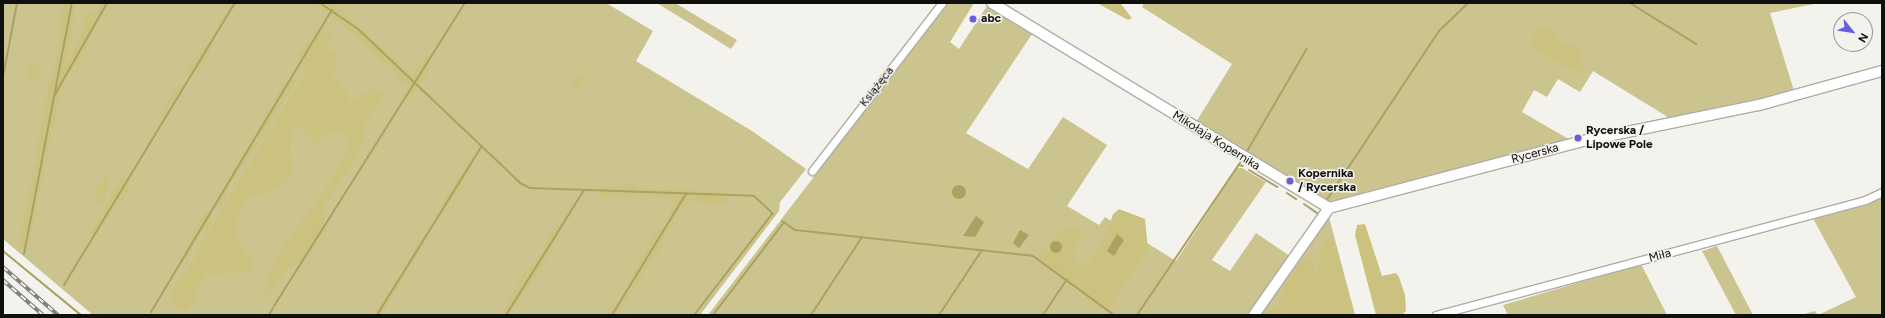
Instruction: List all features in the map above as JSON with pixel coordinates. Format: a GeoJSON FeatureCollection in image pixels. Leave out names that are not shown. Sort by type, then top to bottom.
{"type":"FeatureCollection","features":[{"type":"Feature","properties":{"kind":"street","name":"Książęca"},"geometry":{"type":"LineString","coordinates":[[812,171],[942,3]]}},
{"type":"Feature","properties":{"kind":"street","name":"Mikołaja Kopernika"},"geometry":{"type":"LineString","coordinates":[[992,3],[1329,208]]}},
{"type":"Feature","properties":{"kind":"street","name":"Rycerska"},"geometry":{"type":"LineString","coordinates":[[1329,208],[1563,146],[1759,105],[1882,71]]}},
{"type":"Feature","properties":{"kind":"street","name":"Miła"},"geometry":{"type":"LineString","coordinates":[[1436,315],[1865,200],[1882,192]]}},
{"type":"Feature","properties":{"kind":"street"},"geometry":{"type":"LineString","coordinates":[[1254,315],[1329,208]]}},
{"type":"Feature","properties":{"kind":"shaded area"},"geometry":{"type":"Polygon","coordinates":[[[3,3],[606,3],[653,31],[636,61],[752,131],[806,169],[780,202],[779,211],[700,315],[93,315],[3,239],[3,3]]]}},
{"type":"Feature","properties":{"kind":"shaded area"},"geometry":{"type":"Polygon","coordinates":[[[63,3],[75,3],[72,40],[65,64],[76,47],[87,10],[96,12],[101,3],[110,3],[90,35],[88,46],[62,85],[27,249],[19,245],[48,87],[61,42],[57,29],[63,3]]]}},
{"type":"Feature","properties":{"kind":"shaded area"},"geometry":{"type":"Polygon","coordinates":[[[232,3],[238,3],[216,31],[217,26],[232,3]]]}},
{"type":"Feature","properties":{"kind":"shaded area"},"geometry":{"type":"Polygon","coordinates":[[[309,3],[323,3],[343,12],[411,74],[427,56],[432,55],[427,75],[408,101],[402,97],[408,87],[398,80],[394,71],[328,13],[309,3]]]}},
{"type":"Feature","properties":{"kind":"shaded area"},"geometry":{"type":"Polygon","coordinates":[[[657,3],[675,3],[737,40],[731,49],[657,3]]]}},
{"type":"Feature","properties":{"kind":"shaded area"},"geometry":{"type":"Polygon","coordinates":[[[947,3],[974,3],[950,42],[959,49],[987,6],[1032,34],[966,133],[1028,169],[1063,117],[1107,145],[1067,206],[1099,225],[1105,217],[1176,261],[1237,168],[1242,168],[1266,182],[1212,260],[1230,271],[1256,233],[1297,261],[1329,217],[1355,315],[708,315],[947,3]]]}},
{"type":"Feature","properties":{"kind":"shaded area"},"geometry":{"type":"Polygon","coordinates":[[[1097,3],[1120,3],[1132,18],[1128,20],[1097,3]]]}},
{"type":"Feature","properties":{"kind":"shaded area"},"geometry":{"type":"Polygon","coordinates":[[[1144,3],[1819,3],[1770,13],[1794,91],[1671,119],[1593,71],[1580,92],[1558,79],[1547,97],[1534,90],[1522,112],[1572,141],[1345,202],[1321,199],[1196,122],[1232,64],[1142,7],[1144,3]]]}},
{"type":"Feature","properties":{"kind":"shaded area"},"geometry":{"type":"Polygon","coordinates":[[[318,28],[333,33],[324,56],[335,47],[338,57],[333,75],[347,91],[348,103],[374,88],[385,96],[364,125],[363,144],[352,165],[324,206],[324,231],[305,262],[290,267],[264,298],[268,278],[288,238],[320,197],[349,148],[346,134],[332,131],[321,138],[316,147],[301,127],[293,133],[290,148],[292,177],[269,193],[247,196],[238,216],[236,235],[253,263],[251,269],[248,272],[206,275],[198,286],[197,299],[187,309],[178,311],[168,294],[198,255],[199,247],[307,70],[298,61],[298,53],[318,28]]]}},
{"type":"Feature","properties":{"kind":"shaded area"},"geometry":{"type":"Polygon","coordinates":[[[1551,28],[1556,34],[1556,42],[1578,46],[1585,71],[1570,70],[1539,52],[1529,43],[1538,29],[1551,28]]]}},
{"type":"Feature","properties":{"kind":"shaded area"},"geometry":{"type":"Polygon","coordinates":[[[210,39],[215,39],[207,58],[188,78],[186,72],[210,39]]]}},
{"type":"Feature","properties":{"kind":"shaded area"},"geometry":{"type":"Polygon","coordinates":[[[34,64],[41,69],[42,72],[37,79],[34,80],[27,75],[26,72],[31,65],[34,64]]]}},
{"type":"Feature","properties":{"kind":"shaded area"},"geometry":{"type":"Polygon","coordinates":[[[583,74],[584,80],[579,89],[572,90],[574,80],[583,74]]]}},
{"type":"Feature","properties":{"kind":"shaded area"},"geometry":{"type":"Polygon","coordinates":[[[286,80],[297,80],[225,194],[227,197],[213,211],[210,225],[197,235],[188,261],[177,267],[201,218],[213,207],[286,80]]]}},
{"type":"Feature","properties":{"kind":"shaded area"},"geometry":{"type":"Polygon","coordinates":[[[184,85],[180,97],[170,105],[165,118],[161,117],[175,87],[184,85]]]}},
{"type":"Feature","properties":{"kind":"shaded area"},"geometry":{"type":"Polygon","coordinates":[[[478,152],[470,172],[439,220],[435,217],[439,210],[473,153],[478,152]]]}},
{"type":"Feature","properties":{"kind":"shaded area"},"geometry":{"type":"Polygon","coordinates":[[[109,174],[103,206],[98,206],[95,188],[109,174]]]}},
{"type":"Feature","properties":{"kind":"shaded area"},"geometry":{"type":"Polygon","coordinates":[[[121,179],[129,181],[129,189],[96,234],[91,233],[121,179]]]}},
{"type":"Feature","properties":{"kind":"shaded area"},"geometry":{"type":"Polygon","coordinates":[[[628,183],[641,189],[723,191],[730,202],[713,205],[686,200],[663,239],[662,246],[630,295],[616,315],[607,315],[620,299],[652,236],[667,222],[674,204],[670,198],[612,196],[605,199],[597,196],[608,186],[623,188],[628,183]]]}},
{"type":"Feature","properties":{"kind":"shaded area"},"geometry":{"type":"Polygon","coordinates":[[[956,185],[962,185],[966,189],[966,195],[962,199],[956,199],[952,195],[952,189],[956,185]]]}},
{"type":"Feature","properties":{"kind":"shaded area"},"geometry":{"type":"Polygon","coordinates":[[[1882,188],[1882,315],[1818,315],[1856,297],[1810,213],[1850,203],[1882,188]]]}},
{"type":"Feature","properties":{"kind":"shaded area"},"geometry":{"type":"Polygon","coordinates":[[[573,201],[576,205],[562,225],[545,263],[509,315],[501,315],[524,273],[544,250],[548,234],[561,223],[573,201]]]}},
{"type":"Feature","properties":{"kind":"shaded area"},"geometry":{"type":"Polygon","coordinates":[[[1119,209],[1145,219],[1148,249],[1107,311],[1068,281],[1045,268],[1039,262],[1039,252],[1058,233],[1076,225],[1082,237],[1074,248],[1073,258],[1080,266],[1088,263],[1109,227],[1113,214],[1119,209]]]}},
{"type":"Feature","properties":{"kind":"shaded area"},"geometry":{"type":"Polygon","coordinates":[[[976,216],[984,222],[975,237],[963,236],[976,216]]]}},
{"type":"Feature","properties":{"kind":"shaded area"},"geometry":{"type":"Polygon","coordinates":[[[1365,224],[1382,276],[1396,273],[1399,277],[1405,295],[1406,311],[1402,315],[1376,315],[1355,235],[1357,225],[1365,224]]]}},
{"type":"Feature","properties":{"kind":"shaded area"},"geometry":{"type":"Polygon","coordinates":[[[1020,230],[1029,235],[1019,248],[1013,243],[1020,230]]]}},
{"type":"Feature","properties":{"kind":"shaded area"},"geometry":{"type":"Polygon","coordinates":[[[1117,234],[1124,240],[1114,256],[1107,251],[1117,234]]]}},
{"type":"Feature","properties":{"kind":"shaded area"},"geometry":{"type":"Polygon","coordinates":[[[424,237],[427,239],[381,315],[373,315],[412,256],[417,240],[424,237]]]}},
{"type":"Feature","properties":{"kind":"shaded area"},"geometry":{"type":"Polygon","coordinates":[[[1324,238],[1332,241],[1337,250],[1355,315],[1265,315],[1268,309],[1277,310],[1283,289],[1299,264],[1308,259],[1317,272],[1324,238]]]}},
{"type":"Feature","properties":{"kind":"shaded area"},"geometry":{"type":"Polygon","coordinates":[[[1058,241],[1061,242],[1061,252],[1054,253],[1051,252],[1050,245],[1051,242],[1058,241]]]}},
{"type":"Feature","properties":{"kind":"shaded area"},"geometry":{"type":"Polygon","coordinates":[[[1717,246],[1753,315],[1736,315],[1702,251],[1717,246]]]}},
{"type":"Feature","properties":{"kind":"shaded area"},"geometry":{"type":"Polygon","coordinates":[[[1641,264],[1667,315],[1508,315],[1503,305],[1641,264]]]}},
{"type":"Feature","properties":{"kind":"shaded area"},"geometry":{"type":"Polygon","coordinates":[[[1815,311],[1818,315],[1801,315],[1815,311]]]}},
{"type":"Feature","properties":{"kind":"waterway"},"geometry":{"type":"LineString","coordinates":[[3,77],[17,3]]}},
{"type":"Feature","properties":{"kind":"waterway"},"geometry":{"type":"LineString","coordinates":[[24,254],[72,3]]}},
{"type":"Feature","properties":{"kind":"waterway"},"geometry":{"type":"LineString","coordinates":[[54,96],[107,3]]}},
{"type":"Feature","properties":{"kind":"waterway"},"geometry":{"type":"LineString","coordinates":[[64,285],[235,3]]}},
{"type":"Feature","properties":{"kind":"waterway"},"geometry":{"type":"LineString","coordinates":[[320,3],[358,29],[520,183],[530,188],[754,196],[773,214]]}},
{"type":"Feature","properties":{"kind":"waterway"},"geometry":{"type":"LineString","coordinates":[[274,306],[465,3]]}},
{"type":"Feature","properties":{"kind":"waterway"},"geometry":{"type":"LineString","coordinates":[[1326,201],[1439,31],[1468,3]]}},
{"type":"Feature","properties":{"kind":"waterway"},"geometry":{"type":"LineString","coordinates":[[1630,3],[1696,44]]}},
{"type":"Feature","properties":{"kind":"waterway"},"geometry":{"type":"LineString","coordinates":[[151,312],[332,10]]}},
{"type":"Feature","properties":{"kind":"waterway"},"geometry":{"type":"LineString","coordinates":[[1246,153],[1307,48]]}},
{"type":"Feature","properties":{"kind":"waterway"},"geometry":{"type":"LineString","coordinates":[[1807,87],[1859,72]]}},
{"type":"Feature","properties":{"kind":"waterway"},"geometry":{"type":"LineString","coordinates":[[1755,101],[1764,98]]}},
{"type":"Feature","properties":{"kind":"waterway"},"geometry":{"type":"LineString","coordinates":[[1650,122],[1700,112]]}},
{"type":"Feature","properties":{"kind":"waterway"},"geometry":{"type":"LineString","coordinates":[[1625,127],[1637,125]]}},
{"type":"Feature","properties":{"kind":"waterway"},"geometry":{"type":"LineString","coordinates":[[377,315],[481,147]]}},
{"type":"Feature","properties":{"kind":"waterway"},"geometry":{"type":"LineString","coordinates":[[1137,315],[1240,163]]}},
{"type":"Feature","properties":{"kind":"waterway"},"geometry":{"type":"LineString","coordinates":[[1239,165],[1243,166]]}},
{"type":"Feature","properties":{"kind":"waterway"},"geometry":{"type":"LineString","coordinates":[[1249,170],[1277,187]]}},
{"type":"Feature","properties":{"kind":"waterway"},"geometry":{"type":"LineString","coordinates":[[506,315],[584,190]]}},
{"type":"Feature","properties":{"kind":"waterway"},"geometry":{"type":"LineString","coordinates":[[1287,193],[1296,199]]}},
{"type":"Feature","properties":{"kind":"waterway"},"geometry":{"type":"LineString","coordinates":[[612,315],[686,194]]}},
{"type":"Feature","properties":{"kind":"waterway"},"geometry":{"type":"LineString","coordinates":[[1325,201],[1335,202]]}},
{"type":"Feature","properties":{"kind":"waterway"},"geometry":{"type":"LineString","coordinates":[[1304,204],[1317,213]]}},
{"type":"Feature","properties":{"kind":"waterway"},"geometry":{"type":"LineString","coordinates":[[694,315],[772,214]]}},
{"type":"Feature","properties":{"kind":"waterway"},"geometry":{"type":"LineString","coordinates":[[782,221],[795,230],[1033,256],[1114,315]]}},
{"type":"Feature","properties":{"kind":"waterway"},"geometry":{"type":"LineString","coordinates":[[713,315],[784,222]]}},
{"type":"Feature","properties":{"kind":"waterway"},"geometry":{"type":"LineString","coordinates":[[811,315],[862,237]]}},
{"type":"Feature","properties":{"kind":"waterway"},"geometry":{"type":"LineString","coordinates":[[939,315],[982,250]]}},
{"type":"Feature","properties":{"kind":"waterway"},"geometry":{"type":"LineString","coordinates":[[3,251],[81,315]]}},
{"type":"Feature","properties":{"kind":"waterway"},"geometry":{"type":"LineString","coordinates":[[1043,315],[1067,279]]}},
{"type":"Feature","properties":{"kind":"waterway"},"geometry":{"type":"LineString","coordinates":[[269,315],[273,308]]}},
{"type":"Feature","properties":{"kind":"railway"},"geometry":{"type":"LineString","coordinates":[[3,267],[58,315]]}},
{"type":"Feature","properties":{"kind":"railway"},"geometry":{"type":"LineString","coordinates":[[3,280],[43,315]]}},
{"type":"Feature","properties":{"kind":"place","name":"abc"},"geometry":{"type":"Point","coordinates":[973,19]}},
{"type":"Feature","properties":{"kind":"place","name":"Rycerska / Lipowe Pole"},"geometry":{"type":"Point","coordinates":[1578,138]}},
{"type":"Feature","properties":{"kind":"place","name":"Kopernika / Rycerska"},"geometry":{"type":"Point","coordinates":[1290,181]}}]}
